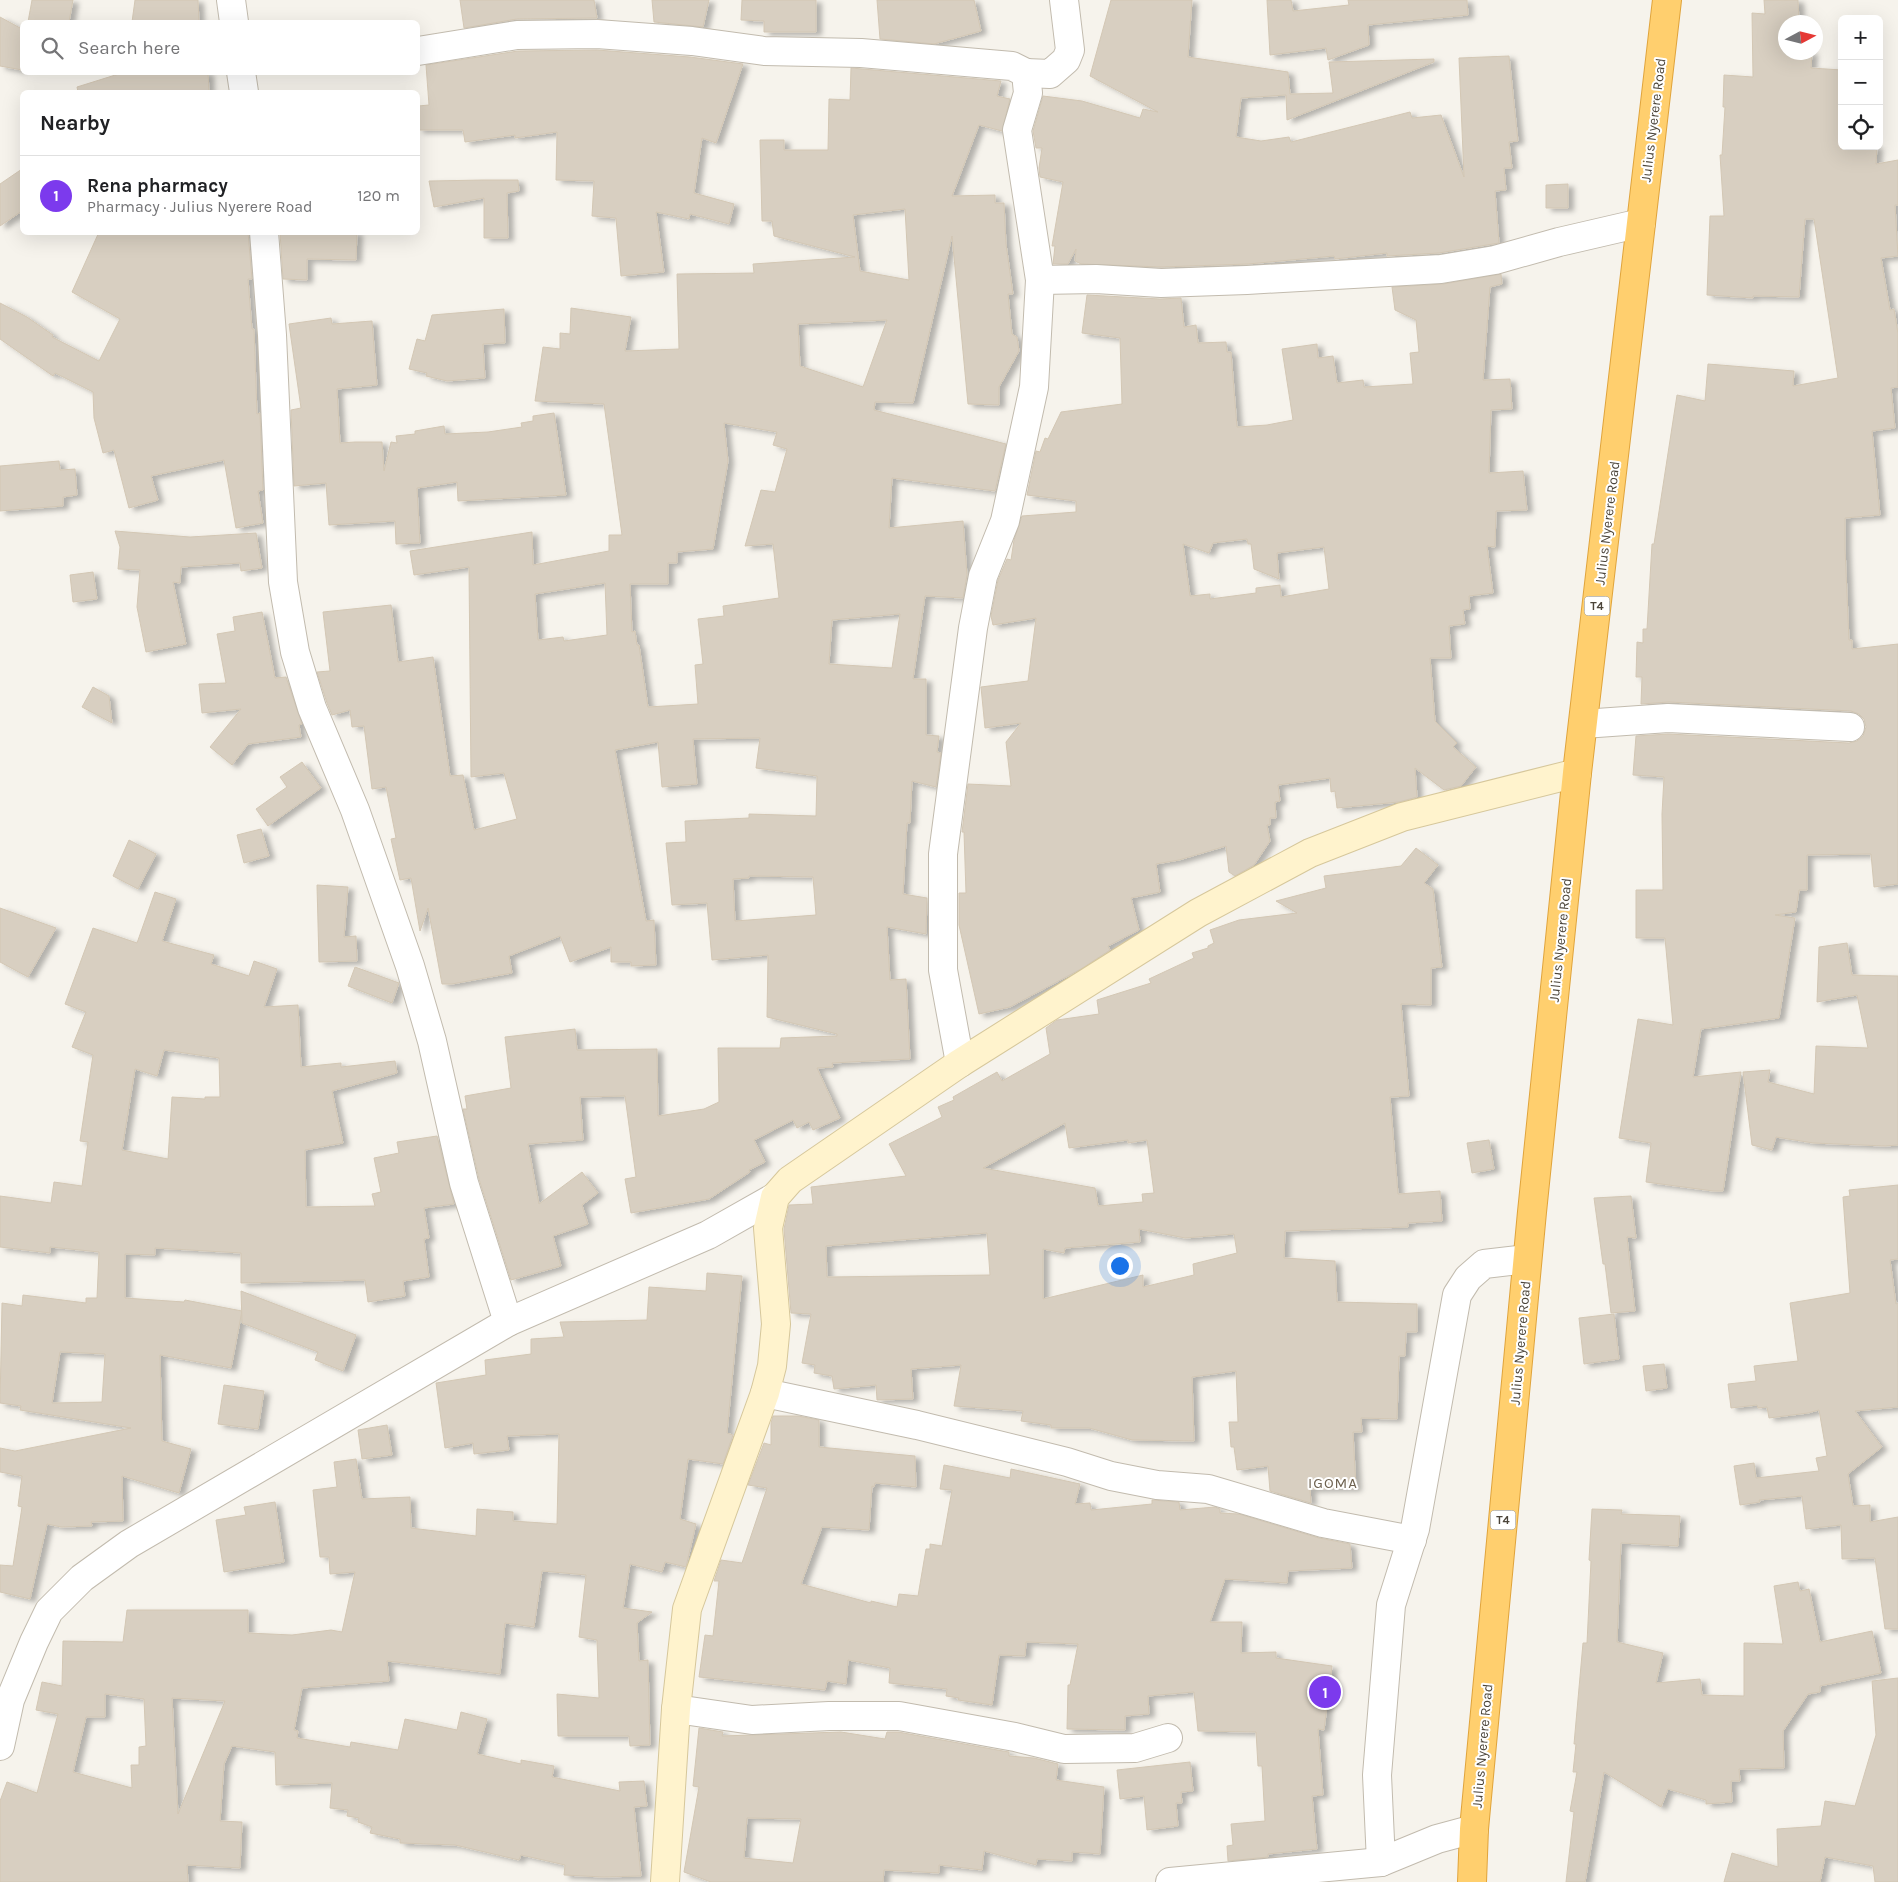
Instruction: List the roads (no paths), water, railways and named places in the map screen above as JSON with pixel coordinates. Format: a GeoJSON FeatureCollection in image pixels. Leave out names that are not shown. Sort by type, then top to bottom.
{"type":"FeatureCollection","features":[{"type":"Feature","properties":{"kind":"highway","name":"Julius Nyerere Road"},"geometry":{"type":"LineString","coordinates":[[1472,1882],[1474,1829],[1528,1259],[1577,773],[1667,0]]}},
{"type":"Feature","properties":{"kind":"main road"},"geometry":{"type":"LineString","coordinates":[[665,1882],[676,1709],[687,1609],[765,1393],[772,1366],[776,1324],[768,1228],[775,1197],[790,1180],[960,1063],[1198,913],[1310,853],[1402,817],[1577,773]]}},
{"type":"Feature","properties":{"kind":"street"},"geometry":{"type":"LineString","coordinates":[[231,0],[234,20]]}},
{"type":"Feature","properties":{"kind":"street"},"geometry":{"type":"LineString","coordinates":[[420,51],[517,35],[597,34],[692,41],[764,51],[861,53],[1012,66],[1026,73],[1050,74],[1066,60],[1070,50],[1064,0]]}},
{"type":"Feature","properties":{"kind":"street"},"geometry":{"type":"LineString","coordinates":[[960,1063],[943,970],[943,854],[972,628],[984,576],[1005,521],[1034,387],[1040,280],[1017,130],[1028,93],[1026,73]]}},
{"type":"Feature","properties":{"kind":"street"},"geometry":{"type":"LineString","coordinates":[[1040,280],[1096,279],[1161,283],[1238,281],[1441,269],[1495,260],[1558,242],[1641,223]]}},
{"type":"Feature","properties":{"kind":"street"},"geometry":{"type":"LineString","coordinates":[[264,235],[272,335],[284,582],[295,652],[312,708],[355,810],[410,966],[432,1041],[464,1182],[508,1322]]}},
{"type":"Feature","properties":{"kind":"street"},"geometry":{"type":"LineString","coordinates":[[1583,724],[1668,718],[1850,727]]}},
{"type":"Feature","properties":{"kind":"street"},"geometry":{"type":"LineString","coordinates":[[0,1746],[5,1700],[49,1611],[82,1578],[129,1544],[508,1322],[708,1235],[775,1197]]}},
{"type":"Feature","properties":{"kind":"street"},"geometry":{"type":"LineString","coordinates":[[1381,1862],[1378,1775],[1391,1604],[1415,1529],[1457,1295],[1468,1278],[1484,1264],[1528,1259]]}},
{"type":"Feature","properties":{"kind":"street"},"geometry":{"type":"LineString","coordinates":[[765,1393],[917,1425],[1067,1462],[1111,1476],[1156,1485],[1208,1490],[1323,1523],[1412,1540]]}},
{"type":"Feature","properties":{"kind":"street"},"geometry":{"type":"LineString","coordinates":[[676,1709],[752,1720],[828,1716],[898,1716],[1015,1737],[1064,1749],[1134,1748],[1168,1738]]}},
{"type":"Feature","properties":{"kind":"street"},"geometry":{"type":"LineString","coordinates":[[1170,1882],[1381,1862],[1438,1839],[1474,1829]]}},
{"type":"Feature","properties":{"kind":"place","name":"Rena pharmacy"},"geometry":{"type":"Point","coordinates":[1325,1692]}},
{"type":"Feature","properties":{"kind":"district","name":"IGOMA"},"geometry":{"type":"Point","coordinates":[1333,1483]}}]}
